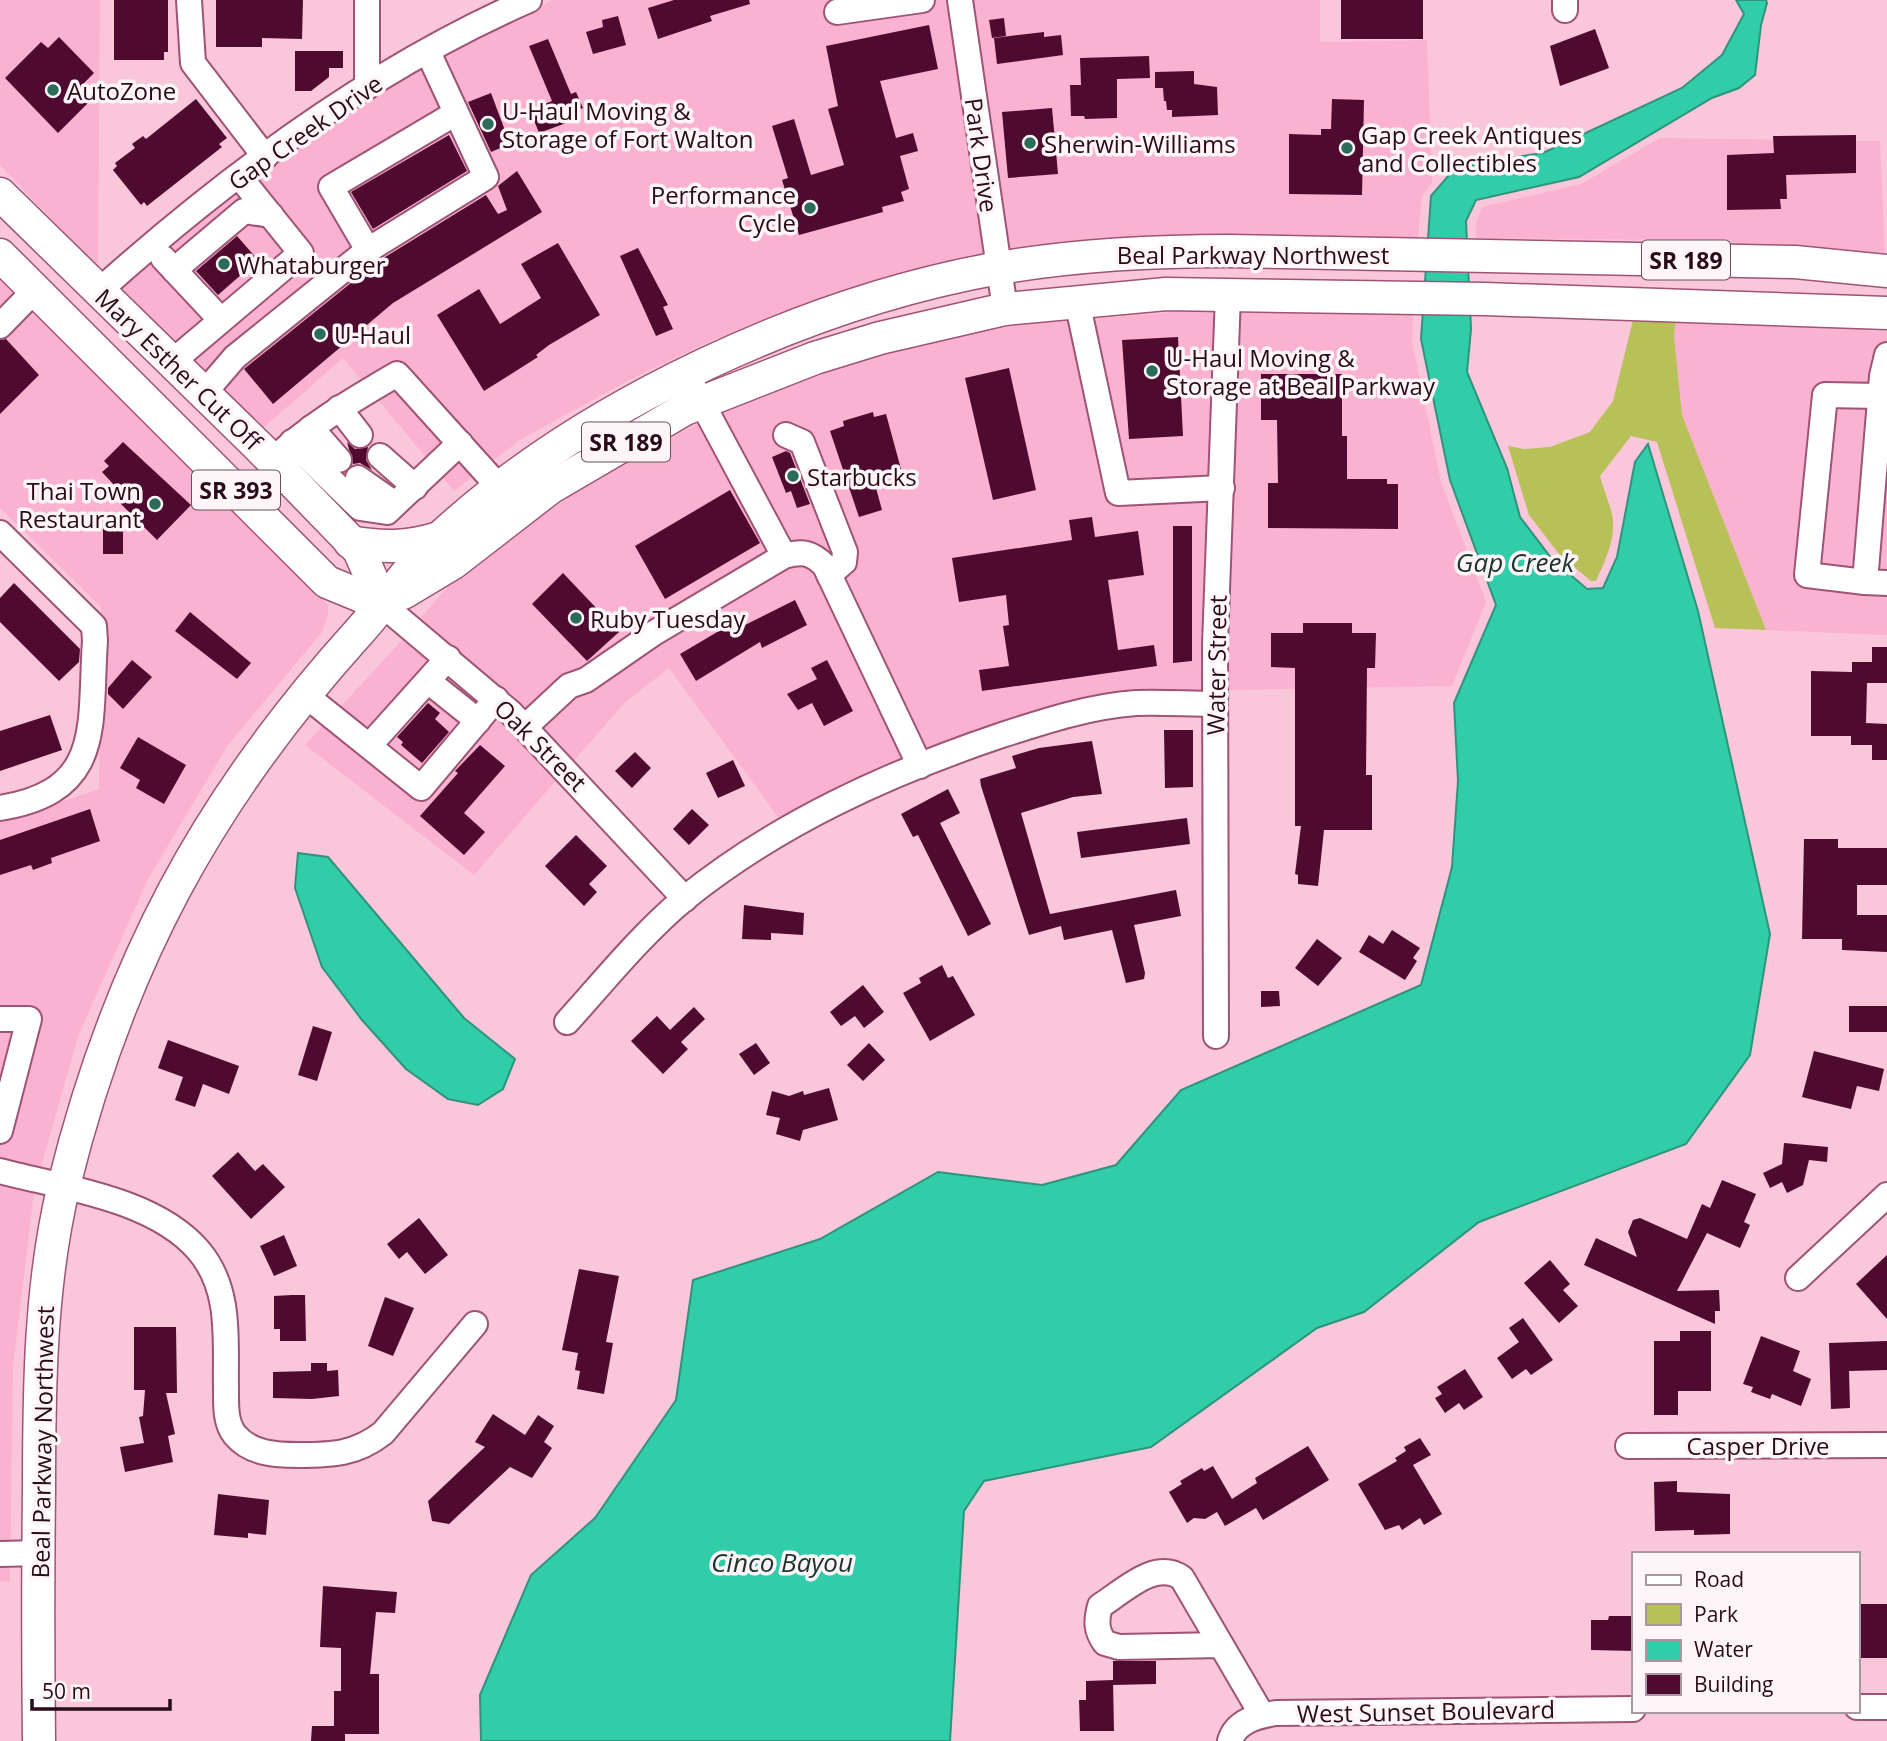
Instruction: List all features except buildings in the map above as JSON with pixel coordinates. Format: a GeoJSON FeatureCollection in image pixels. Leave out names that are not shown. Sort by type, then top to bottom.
{"type":"FeatureCollection","features":[{"type":"Feature","properties":{"kind":"main road","name":"Mary Esther Cut Off"},"geometry":{"type":"LineString","coordinates":[[0,194],[204,393],[292,443],[350,542],[359,550],[383,605]]}},
{"type":"Feature","properties":{"kind":"main road","name":"Beal Parkway Northwest"},"geometry":{"type":"LineString","coordinates":[[38,1741],[40,1378],[46,1290],[63,1188],[125,990],[167,901],[205,830],[242,775],[304,694],[439,538],[499,487],[573,435],[688,374],[809,323],[919,287],[998,269],[1156,251],[1486,254],[1795,262],[1887,271]]}},
{"type":"Feature","properties":{"kind":"main road"},"geometry":{"type":"LineString","coordinates":[[1228,295],[1251,279],[1271,275],[1392,273],[1411,254]]}},
{"type":"Feature","properties":{"kind":"main road","name":"Mary Esther Cut Off"},"geometry":{"type":"LineString","coordinates":[[5,260],[327,582],[383,605]]}},
{"type":"Feature","properties":{"kind":"main road"},"geometry":{"type":"LineString","coordinates":[[5,260],[55,288],[80,293],[99,291]]}},
{"type":"Feature","properties":{"kind":"main road","name":"Beal Parkway Northwest"},"geometry":{"type":"LineString","coordinates":[[383,605],[453,563],[550,488],[700,403],[841,350],[1005,309],[1166,294],[1410,297],[1887,313]]}},
{"type":"Feature","properties":{"kind":"main road"},"geometry":{"type":"LineString","coordinates":[[700,403],[725,378],[796,347],[809,323]]}},
{"type":"Feature","properties":{"kind":"main road"},"geometry":{"type":"LineString","coordinates":[[350,542],[393,548],[411,547],[439,538]]}},
{"type":"Feature","properties":{"kind":"street"},"geometry":{"type":"LineString","coordinates":[[189,0],[193,63],[265,157]]}},
{"type":"Feature","properties":{"kind":"street"},"geometry":{"type":"LineString","coordinates":[[367,0],[367,88]]}},
{"type":"Feature","properties":{"kind":"street","name":"Gap Creek Drive"},"geometry":{"type":"LineString","coordinates":[[99,291],[150,244],[265,157],[367,88],[428,51],[529,0]]}},
{"type":"Feature","properties":{"kind":"street"},"geometry":{"type":"LineString","coordinates":[[837,12],[922,0]]}},
{"type":"Feature","properties":{"kind":"street","name":"Park Drive"},"geometry":{"type":"LineString","coordinates":[[960,0],[1005,309]]}},
{"type":"Feature","properties":{"kind":"street"},"geometry":{"type":"LineString","coordinates":[[204,393],[235,357],[368,250],[486,177],[428,51]]}},
{"type":"Feature","properties":{"kind":"street"},"geometry":{"type":"LineString","coordinates":[[368,250],[331,187],[456,113]]}},
{"type":"Feature","properties":{"kind":"street"},"geometry":{"type":"LineString","coordinates":[[172,362],[301,253],[239,176]]}},
{"type":"Feature","properties":{"kind":"street"},"geometry":{"type":"LineString","coordinates":[[174,270],[244,211],[271,215]]}},
{"type":"Feature","properties":{"kind":"street"},"geometry":{"type":"LineString","coordinates":[[150,244],[221,320]]}},
{"type":"Feature","properties":{"kind":"street"},"geometry":{"type":"LineString","coordinates":[[0,326],[35,290]]}},
{"type":"Feature","properties":{"kind":"street","name":"Water Street"},"geometry":{"type":"LineString","coordinates":[[1216,1035],[1215,704],[1228,295]]}},
{"type":"Feature","properties":{"kind":"street"},"geometry":{"type":"LineString","coordinates":[[1077,301],[1118,493],[1222,488]]}},
{"type":"Feature","properties":{"kind":"street"},"geometry":{"type":"LineString","coordinates":[[1880,396],[1825,395],[1807,575],[1876,583],[1880,396],[1887,355]]}},
{"type":"Feature","properties":{"kind":"street"},"geometry":{"type":"LineString","coordinates":[[292,443],[339,408],[397,374],[499,487]]}},
{"type":"Feature","properties":{"kind":"street"},"geometry":{"type":"LineString","coordinates":[[688,374],[700,403],[784,556]]}},
{"type":"Feature","properties":{"kind":"street"},"geometry":{"type":"LineString","coordinates":[[339,408],[360,435]]}},
{"type":"Feature","properties":{"kind":"street"},"geometry":{"type":"LineString","coordinates":[[786,435],[802,442],[845,552],[844,562],[829,575]]}},
{"type":"Feature","properties":{"kind":"street"},"geometry":{"type":"LineString","coordinates":[[292,443],[360,508],[387,512],[460,443]]}},
{"type":"Feature","properties":{"kind":"street"},"geometry":{"type":"LineString","coordinates":[[292,443],[339,460]]}},
{"type":"Feature","properties":{"kind":"street"},"geometry":{"type":"LineString","coordinates":[[380,456],[415,487]]}},
{"type":"Feature","properties":{"kind":"street"},"geometry":{"type":"LineString","coordinates":[[358,478],[395,504]]}},
{"type":"Feature","properties":{"kind":"street"},"geometry":{"type":"LineString","coordinates":[[0,533],[94,626],[94,641],[84,757],[72,776],[61,786],[27,803],[0,808]]}},
{"type":"Feature","properties":{"kind":"street"},"geometry":{"type":"LineString","coordinates":[[525,727],[569,686],[586,680],[654,633],[784,556],[802,551],[815,556],[829,575],[920,766]]}},
{"type":"Feature","properties":{"kind":"street","name":"Oak Street"},"geometry":{"type":"LineString","coordinates":[[383,605],[496,699],[525,727],[685,898]]}},
{"type":"Feature","properties":{"kind":"street"},"geometry":{"type":"LineString","coordinates":[[369,746],[448,658]]}},
{"type":"Feature","properties":{"kind":"street"},"geometry":{"type":"LineString","coordinates":[[428,681],[478,722]]}},
{"type":"Feature","properties":{"kind":"street"},"geometry":{"type":"LineString","coordinates":[[304,694],[421,788],[496,699]]}},
{"type":"Feature","properties":{"kind":"street"},"geometry":{"type":"LineString","coordinates":[[567,1022],[654,926],[685,898],[801,821],[920,766],[1041,722],[1136,703],[1215,704]]}},
{"type":"Feature","properties":{"kind":"street"},"geometry":{"type":"LineString","coordinates":[[0,1020],[29,1019],[1,1120]]}},
{"type":"Feature","properties":{"kind":"street"},"geometry":{"type":"LineString","coordinates":[[0,1171],[125,1205],[160,1219],[181,1233],[199,1251],[222,1295],[225,1316],[226,1412],[231,1428],[251,1448],[267,1453],[335,1455],[367,1446],[383,1433],[475,1324]]}},
{"type":"Feature","properties":{"kind":"street"},"geometry":{"type":"LineString","coordinates":[[1798,1278],[1887,1195]]}},
{"type":"Feature","properties":{"kind":"street","name":"Casper Drive"},"geometry":{"type":"LineString","coordinates":[[1628,1446],[1887,1445]]}},
{"type":"Feature","properties":{"kind":"street"},"geometry":{"type":"LineString","coordinates":[[0,1553],[39,1553]]}},
{"type":"Feature","properties":{"kind":"street"},"geometry":{"type":"LineString","coordinates":[[1221,1645],[1119,1647],[1105,1643],[1099,1634],[1096,1619],[1100,1606],[1157,1571],[1172,1571],[1182,1578],[1262,1715]]}},
{"type":"Feature","properties":{"kind":"street"},"geometry":{"type":"LineString","coordinates":[[1859,1707],[1887,1707]]}},
{"type":"Feature","properties":{"kind":"street","name":"West Sunset Boulevard"},"geometry":{"type":"LineString","coordinates":[[1230,1741],[1237,1728],[1262,1715],[1632,1709]]}},
{"type":"Feature","properties":{"kind":"shaded area"},"geometry":{"type":"Polygon","coordinates":[[[0,0],[100,0],[98,268],[0,165],[0,0]]]}},
{"type":"Feature","properties":{"kind":"shaded area"},"geometry":{"type":"Polygon","coordinates":[[[552,0],[950,0],[985,256],[889,276],[713,340],[631,379],[520,440],[454,491],[343,358],[263,428],[118,287],[163,246],[279,159],[370,97],[377,97],[377,92],[441,55],[552,0]]]}},
{"type":"Feature","properties":{"kind":"shaded area"},"geometry":{"type":"Polygon","coordinates":[[[971,0],[1320,0],[1320,42],[1427,40],[1432,182],[1422,196],[1418,238],[1226,238],[1006,252],[971,0]]]}},
{"type":"Feature","properties":{"kind":"shaded area"},"geometry":{"type":"Polygon","coordinates":[[[1660,138],[1880,141],[1885,258],[1662,240],[1476,238],[1476,223],[1482,207],[1581,184],[1660,138]]]}},
{"type":"Feature","properties":{"kind":"shaded area"},"geometry":{"type":"Polygon","coordinates":[[[0,278],[328,605],[328,616],[322,632],[228,745],[148,879],[78,1036],[34,1192],[13,1367],[10,1582],[0,1581],[0,823],[99,789],[101,607],[0,508],[0,278]]]}},
{"type":"Feature","properties":{"kind":"shaded area"},"geometry":{"type":"Polygon","coordinates":[[[1184,311],[1218,311],[1205,691],[1136,694],[781,821],[669,668],[624,703],[573,762],[418,621],[452,582],[598,476],[732,406],[894,349],[1019,325],[1184,311]]]}},
{"type":"Feature","properties":{"kind":"shaded area"},"geometry":{"type":"Polygon","coordinates":[[[1239,311],[1413,311],[1412,341],[1441,482],[1486,602],[1452,686],[1226,690],[1239,311]]]}},
{"type":"Feature","properties":{"kind":"shaded area"},"geometry":{"type":"Polygon","coordinates":[[[1676,317],[1791,322],[1887,332],[1887,635],[1766,630],[1682,415],[1674,336],[1676,317]]]}},
{"type":"Feature","properties":{"kind":"shaded area"},"geometry":{"type":"Polygon","coordinates":[[[406,636],[475,693],[559,777],[474,875],[305,745],[406,636]]]}},
{"type":"Feature","properties":{"kind":"green space"},"geometry":{"type":"Polygon","coordinates":[[[1634,316],[1676,317],[1674,336],[1682,415],[1766,630],[1715,628],[1657,442],[1631,436],[1600,476],[1612,514],[1613,531],[1596,581],[1591,581],[1559,554],[1529,515],[1508,446],[1524,449],[1550,447],[1590,432],[1613,401],[1634,316]]]}},
{"type":"Feature","properties":{"kind":"water","name":"Cinco Bayou"},"geometry":{"type":"Polygon","coordinates":[[[1736,0],[1766,0],[1767,3],[1761,25],[1755,75],[1739,88],[1712,98],[1579,177],[1476,200],[1466,221],[1471,329],[1467,372],[1507,468],[1520,517],[1552,559],[1587,589],[1603,588],[1617,557],[1635,462],[1648,444],[1698,611],[1770,934],[1750,1055],[1686,1144],[1479,1222],[1364,1312],[1317,1328],[1151,1447],[984,1481],[964,1511],[950,1741],[481,1741],[480,1695],[531,1575],[595,1518],[676,1400],[693,1280],[820,1239],[938,1172],[1042,1185],[1116,1165],[1181,1090],[1421,985],[1452,867],[1458,781],[1454,703],[1496,605],[1450,480],[1421,339],[1431,196],[1449,175],[1479,162],[1543,153],[1682,88],[1722,55],[1744,14],[1736,0]]]}},
{"type":"Feature","properties":{"kind":"water"},"geometry":{"type":"Polygon","coordinates":[[[298,853],[328,857],[464,1018],[515,1059],[503,1089],[478,1105],[448,1099],[406,1069],[362,1020],[322,967],[295,888],[298,853]]]}},
{"type":"Feature","properties":{"kind":"place","name":"AutoZone"},"geometry":{"type":"Point","coordinates":[53,90]}},
{"type":"Feature","properties":{"kind":"place","name":"U-Haul Moving & Storage of Fort Walton"},"geometry":{"type":"Point","coordinates":[488,124]}},
{"type":"Feature","properties":{"kind":"place","name":"Sherwin-Williams"},"geometry":{"type":"Point","coordinates":[1030,143]}},
{"type":"Feature","properties":{"kind":"place","name":"Gap Creek Antiques and Collectibles"},"geometry":{"type":"Point","coordinates":[1347,148]}},
{"type":"Feature","properties":{"kind":"place","name":"Performance Cycle"},"geometry":{"type":"Point","coordinates":[810,208]}},
{"type":"Feature","properties":{"kind":"place","name":"Whataburger"},"geometry":{"type":"Point","coordinates":[224,264]}},
{"type":"Feature","properties":{"kind":"place","name":"U-Haul"},"geometry":{"type":"Point","coordinates":[320,334]}},
{"type":"Feature","properties":{"kind":"place","name":"U-Haul Moving & Storage at Beal Parkway"},"geometry":{"type":"Point","coordinates":[1152,371]}},
{"type":"Feature","properties":{"kind":"place","name":"Starbucks"},"geometry":{"type":"Point","coordinates":[793,476]}},
{"type":"Feature","properties":{"kind":"place","name":"Thai Town Restaurant"},"geometry":{"type":"Point","coordinates":[155,504]}},
{"type":"Feature","properties":{"kind":"place","name":"Ruby Tuesday"},"geometry":{"type":"Point","coordinates":[576,618]}},
{"type":"Feature","properties":{"kind":"water label","name":"Gap Creek"},"geometry":{"type":"Point","coordinates":[1515,562]}}]}
